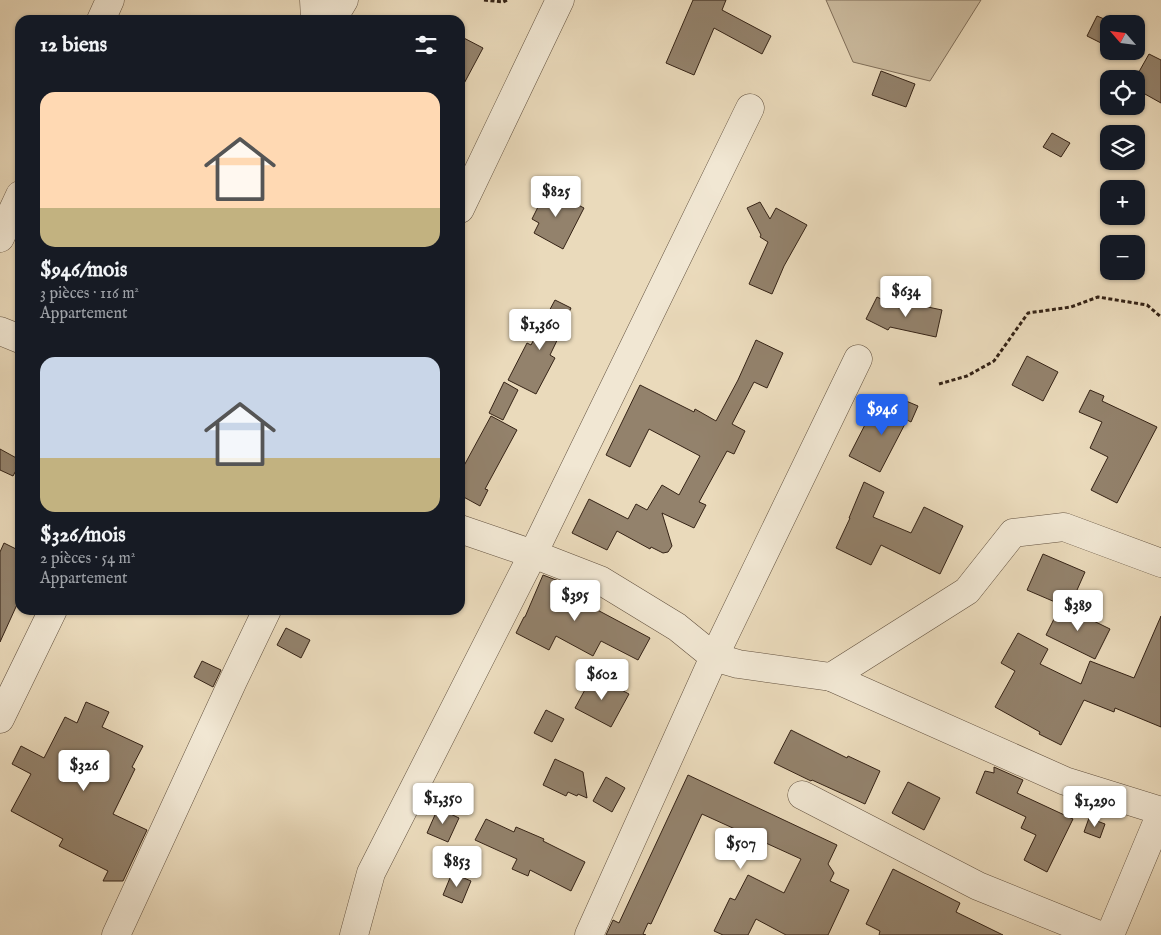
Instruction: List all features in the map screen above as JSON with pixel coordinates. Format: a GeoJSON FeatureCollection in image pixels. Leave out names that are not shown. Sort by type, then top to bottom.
{"type":"FeatureCollection","features":[{"type":"Feature","properties":{"kind":"street"},"geometry":{"type":"LineString","coordinates":[[103,15],[110,0]]}},
{"type":"Feature","properties":{"kind":"street"},"geometry":{"type":"LineString","coordinates":[[314,0],[315,15]]}},
{"type":"Feature","properties":{"kind":"street"},"geometry":{"type":"LineString","coordinates":[[335,15],[344,0]]}},
{"type":"Feature","properties":{"kind":"street"},"geometry":{"type":"LineString","coordinates":[[465,199],[560,0]]}},
{"type":"Feature","properties":{"kind":"street"},"geometry":{"type":"LineString","coordinates":[[354,935],[371,873],[533,554],[750,108]]}},
{"type":"Feature","properties":{"kind":"street"},"geometry":{"type":"LineString","coordinates":[[0,238],[15,206]]}},
{"type":"Feature","properties":{"kind":"street"},"geometry":{"type":"LineString","coordinates":[[0,331],[15,338]]}},
{"type":"Feature","properties":{"kind":"street"},"geometry":{"type":"LineString","coordinates":[[588,935],[714,657],[858,359]]}},
{"type":"Feature","properties":{"kind":"street"},"geometry":{"type":"LineString","coordinates":[[831,677],[967,591],[1013,534],[1064,527],[1161,563]]}},
{"type":"Feature","properties":{"kind":"street"},"geometry":{"type":"LineString","coordinates":[[465,531],[600,580],[677,627],[714,657],[738,664],[831,677],[1065,781],[1161,812],[1110,935]]}},
{"type":"Feature","properties":{"kind":"street"},"geometry":{"type":"LineString","coordinates":[[0,719],[51,615]]}},
{"type":"Feature","properties":{"kind":"street"},"geometry":{"type":"LineString","coordinates":[[116,935],[265,615]]}},
{"type":"Feature","properties":{"kind":"street"},"geometry":{"type":"LineString","coordinates":[[802,795],[978,886],[1099,935]]}},
{"type":"Feature","properties":{"kind":"path"},"geometry":{"type":"LineString","coordinates":[[484,0],[504,2],[507,0]]}},
{"type":"Feature","properties":{"kind":"path"},"geometry":{"type":"LineString","coordinates":[[939,384],[967,376],[994,361],[1028,312],[1071,307],[1098,297],[1147,305],[1161,317]]}},
{"type":"Feature","properties":{"kind":"shaded area"},"geometry":{"type":"Polygon","coordinates":[[[826,0],[981,0],[930,81],[853,62],[826,0]]]}},
{"type":"Feature","properties":{"kind":"building"},"geometry":{"type":"Polygon","coordinates":[[[693,0],[726,0],[722,10],[771,36],[762,54],[714,28],[694,75],[666,63],[693,0]]]}},
{"type":"Feature","properties":{"kind":"building"},"geometry":{"type":"Polygon","coordinates":[[[1097,16],[1100,17],[1100,42],[1087,36],[1097,16]]]}},
{"type":"Feature","properties":{"kind":"building"},"geometry":{"type":"Polygon","coordinates":[[[465,39],[483,48],[465,82],[465,39]]]}},
{"type":"Feature","properties":{"kind":"building"},"geometry":{"type":"Polygon","coordinates":[[[1149,54],[1161,60],[1161,103],[1145,94],[1145,70],[1140,70],[1149,54]]]}},
{"type":"Feature","properties":{"kind":"building"},"geometry":{"type":"Polygon","coordinates":[[[881,71],[915,84],[906,107],[872,95],[881,71]]]}},
{"type":"Feature","properties":{"kind":"building"},"geometry":{"type":"Polygon","coordinates":[[[1052,133],[1070,143],[1061,157],[1043,147],[1052,133]]]}},
{"type":"Feature","properties":{"kind":"building"},"geometry":{"type":"Polygon","coordinates":[[[547,189],[584,208],[563,249],[534,233],[539,223],[532,219],[547,189]]]}},
{"type":"Feature","properties":{"kind":"building"},"geometry":{"type":"Polygon","coordinates":[[[760,202],[770,219],[776,208],[807,225],[784,266],[772,294],[749,284],[768,242],[760,237],[761,235],[747,208],[760,202]]]}},
{"type":"Feature","properties":{"kind":"building"},"geometry":{"type":"Polygon","coordinates":[[[877,297],[907,312],[909,303],[942,310],[936,337],[890,327],[888,330],[866,319],[877,297]]]}},
{"type":"Feature","properties":{"kind":"building"},"geometry":{"type":"Polygon","coordinates":[[[555,300],[571,308],[550,355],[555,358],[536,394],[508,380],[527,343],[531,345],[555,300]]]}},
{"type":"Feature","properties":{"kind":"building"},"geometry":{"type":"Polygon","coordinates":[[[756,340],[783,353],[767,388],[754,382],[732,424],[745,431],[734,454],[727,451],[699,502],[706,505],[694,528],[662,513],[672,546],[668,552],[663,553],[651,547],[650,549],[617,531],[607,550],[572,533],[589,499],[628,519],[636,504],[647,510],[662,485],[679,495],[700,456],[649,429],[630,467],[606,455],[640,385],[694,412],[695,409],[716,421],[738,380],[756,340]]]}},
{"type":"Feature","properties":{"kind":"building"},"geometry":{"type":"Polygon","coordinates":[[[1027,356],[1058,372],[1043,401],[1012,385],[1027,356]]]}},
{"type":"Feature","properties":{"kind":"building"},"geometry":{"type":"Polygon","coordinates":[[[504,382],[518,390],[503,420],[489,413],[504,382]]]}},
{"type":"Feature","properties":{"kind":"building"},"geometry":{"type":"Polygon","coordinates":[[[1090,390],[1104,396],[1102,401],[1157,427],[1117,503],[1091,490],[1108,457],[1090,448],[1102,422],[1079,412],[1090,390]]]}},
{"type":"Feature","properties":{"kind":"building"},"geometry":{"type":"Polygon","coordinates":[[[899,398],[918,406],[911,422],[907,420],[880,472],[849,456],[870,415],[887,424],[899,398]]]}},
{"type":"Feature","properties":{"kind":"building"},"geometry":{"type":"Polygon","coordinates":[[[491,416],[517,430],[485,489],[488,490],[480,506],[465,498],[465,464],[491,416]]]}},
{"type":"Feature","properties":{"kind":"building"},"geometry":{"type":"Polygon","coordinates":[[[0,449],[15,457],[15,472],[13,476],[0,470],[0,449]]]}},
{"type":"Feature","properties":{"kind":"building"},"geometry":{"type":"Polygon","coordinates":[[[864,482],[884,492],[873,517],[911,533],[924,507],[963,526],[940,574],[881,545],[871,565],[836,548],[864,482]]]}},
{"type":"Feature","properties":{"kind":"building"},"geometry":{"type":"Polygon","coordinates":[[[4,543],[15,548],[15,609],[0,642],[0,552],[4,543]]]}},
{"type":"Feature","properties":{"kind":"building"},"geometry":{"type":"Polygon","coordinates":[[[1043,554],[1085,572],[1069,608],[1027,590],[1043,554]]]}},
{"type":"Feature","properties":{"kind":"building"},"geometry":{"type":"Polygon","coordinates":[[[543,575],[577,588],[573,597],[650,638],[638,660],[601,641],[593,656],[556,636],[549,650],[516,633],[543,575]]]}},
{"type":"Feature","properties":{"kind":"building"},"geometry":{"type":"Polygon","coordinates":[[[1061,605],[1110,629],[1095,659],[1046,635],[1061,605]]]}},
{"type":"Feature","properties":{"kind":"building"},"geometry":{"type":"Polygon","coordinates":[[[1161,616],[1161,727],[1115,708],[1114,712],[1084,700],[1061,745],[995,707],[1015,671],[1001,663],[1018,633],[1048,649],[1040,664],[1081,684],[1090,661],[1134,678],[1161,616]]]}},
{"type":"Feature","properties":{"kind":"building"},"geometry":{"type":"Polygon","coordinates":[[[286,628],[310,640],[301,658],[277,645],[286,628]]]}},
{"type":"Feature","properties":{"kind":"building"},"geometry":{"type":"Polygon","coordinates":[[[202,661],[221,670],[213,687],[194,677],[202,661]]]}},
{"type":"Feature","properties":{"kind":"building"},"geometry":{"type":"Polygon","coordinates":[[[593,675],[629,694],[611,727],[575,708],[593,675]]]}},
{"type":"Feature","properties":{"kind":"building"},"geometry":{"type":"Polygon","coordinates":[[[86,702],[109,712],[102,727],[143,746],[132,767],[135,769],[113,814],[147,830],[123,881],[103,881],[108,871],[59,846],[63,839],[11,811],[31,774],[12,764],[21,746],[44,758],[65,717],[77,723],[86,702]]]}},
{"type":"Feature","properties":{"kind":"building"},"geometry":{"type":"Polygon","coordinates":[[[546,710],[564,719],[552,742],[534,733],[546,710]]]}},
{"type":"Feature","properties":{"kind":"building"},"geometry":{"type":"Polygon","coordinates":[[[791,730],[847,758],[848,756],[880,771],[865,804],[774,763],[791,730]]]}},
{"type":"Feature","properties":{"kind":"building"},"geometry":{"type":"Polygon","coordinates":[[[555,759],[583,772],[587,798],[568,792],[566,796],[543,785],[555,759]]]}},
{"type":"Feature","properties":{"kind":"building"},"geometry":{"type":"Polygon","coordinates":[[[994,767],[1023,780],[1017,793],[1073,819],[1047,872],[1024,860],[1036,835],[1021,828],[1026,817],[976,793],[985,771],[994,773],[994,767]]]}},
{"type":"Feature","properties":{"kind":"building"},"geometry":{"type":"Polygon","coordinates":[[[688,775],[837,845],[828,864],[834,873],[830,881],[849,890],[828,935],[786,935],[756,919],[748,935],[723,935],[714,931],[730,898],[735,900],[748,875],[784,893],[801,859],[702,814],[651,924],[648,923],[643,934],[646,935],[606,935],[613,920],[619,923],[688,775]]]}},
{"type":"Feature","properties":{"kind":"building"},"geometry":{"type":"Polygon","coordinates":[[[606,777],[625,788],[612,812],[593,801],[606,777]]]}},
{"type":"Feature","properties":{"kind":"building"},"geometry":{"type":"Polygon","coordinates":[[[908,782],[940,798],[924,830],[892,813],[908,782]]]}},
{"type":"Feature","properties":{"kind":"building"},"geometry":{"type":"Polygon","coordinates":[[[438,808],[459,818],[448,842],[427,833],[438,808]]]}},
{"type":"Feature","properties":{"kind":"building"},"geometry":{"type":"Polygon","coordinates":[[[1089,818],[1105,824],[1100,838],[1084,832],[1089,818]]]}},
{"type":"Feature","properties":{"kind":"building"},"geometry":{"type":"Polygon","coordinates":[[[486,819],[514,832],[516,827],[544,839],[543,841],[585,862],[571,891],[530,870],[528,876],[512,869],[517,859],[475,840],[486,819]]]}},
{"type":"Feature","properties":{"kind":"building"},"geometry":{"type":"Polygon","coordinates":[[[893,869],[960,903],[956,912],[1003,935],[879,935],[880,931],[866,924],[893,869]]]}},
{"type":"Feature","properties":{"kind":"building"},"geometry":{"type":"Polygon","coordinates":[[[452,873],[471,881],[462,903],[443,895],[452,873]]]}}]}
